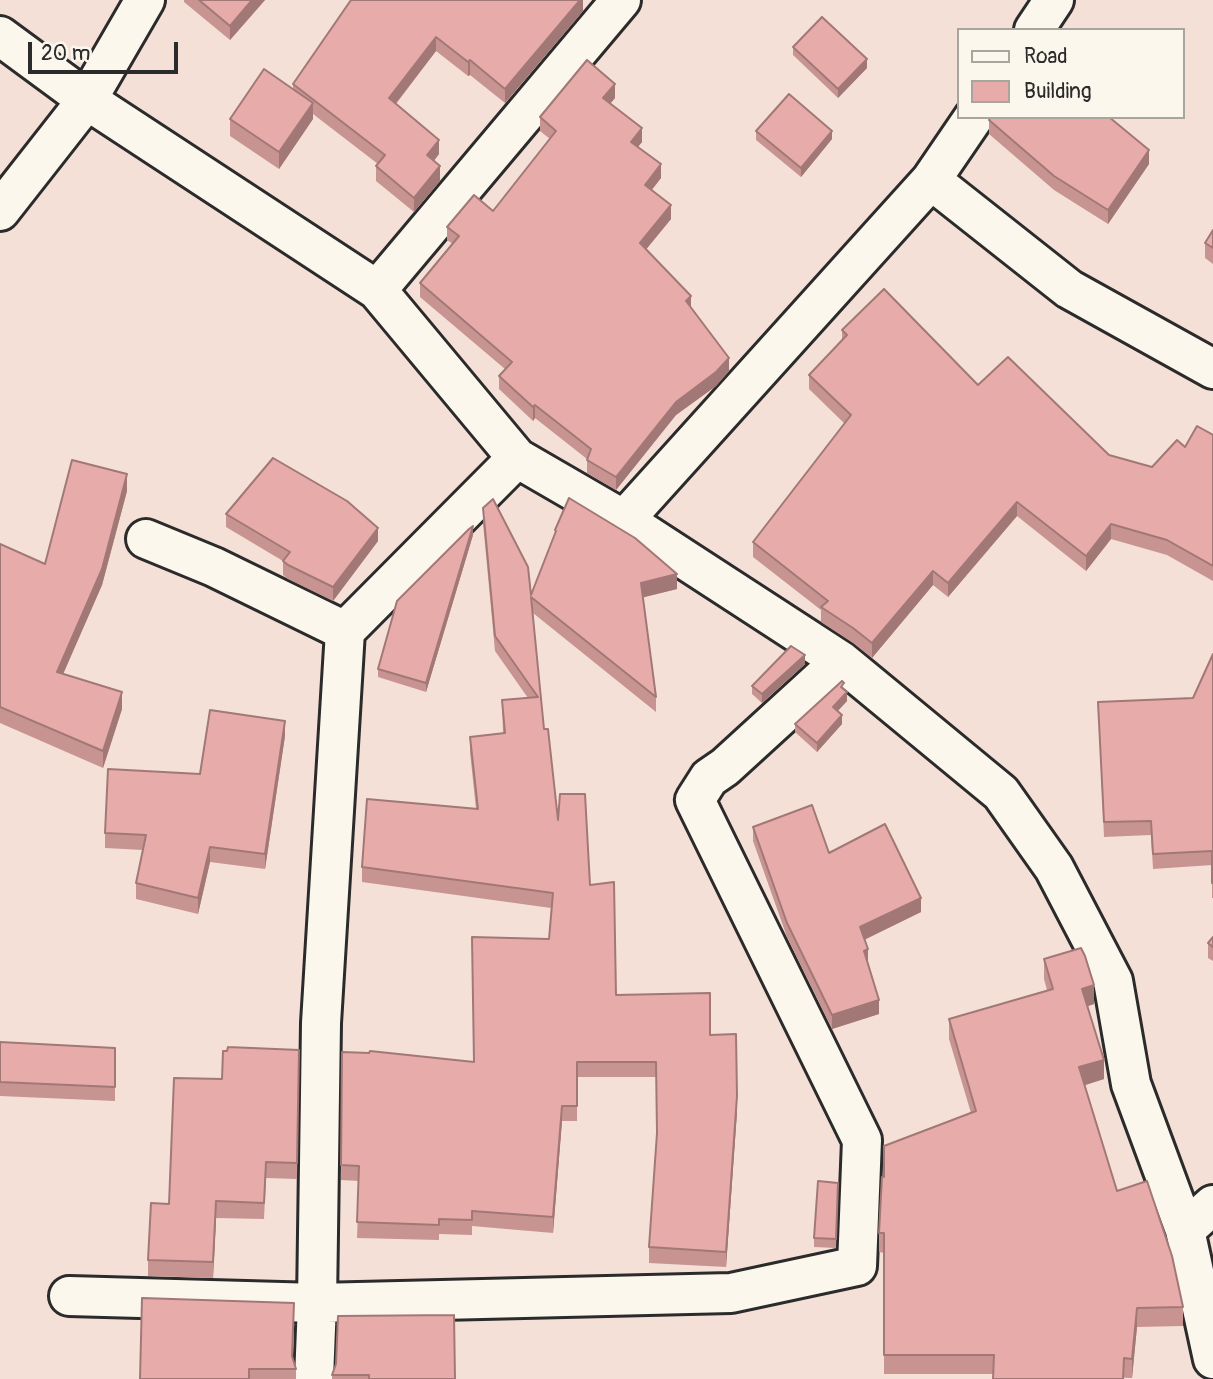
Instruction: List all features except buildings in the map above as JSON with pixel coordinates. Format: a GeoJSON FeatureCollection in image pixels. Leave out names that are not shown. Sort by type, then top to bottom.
{"type":"FeatureCollection","features":[{"type":"Feature","properties":{"kind":"street"},"geometry":{"type":"LineString","coordinates":[[0,211],[87,100],[145,0]]}},
{"type":"Feature","properties":{"kind":"street"},"geometry":{"type":"LineString","coordinates":[[377,290],[621,0]]}},
{"type":"Feature","properties":{"kind":"street"},"geometry":{"type":"LineString","coordinates":[[1035,28],[1054,0]]}},
{"type":"Feature","properties":{"kind":"street"},"geometry":{"type":"LineString","coordinates":[[0,36],[87,100],[377,290],[517,458],[624,520],[841,662],[1001,793],[1054,868],[1113,981],[1131,1084],[1185,1230],[1213,1361],[1211,1379]]}},
{"type":"Feature","properties":{"kind":"street"},"geometry":{"type":"LineString","coordinates":[[624,520],[931,180],[973,119]]}},
{"type":"Feature","properties":{"kind":"street"},"geometry":{"type":"LineString","coordinates":[[931,180],[1069,289],[1213,369]]}},
{"type":"Feature","properties":{"kind":"street"},"geometry":{"type":"LineString","coordinates":[[314,1379],[321,1023],[345,631],[517,458]]}},
{"type":"Feature","properties":{"kind":"street"},"geometry":{"type":"LineString","coordinates":[[146,539],[214,567],[345,631]]}},
{"type":"Feature","properties":{"kind":"street"},"geometry":{"type":"LineString","coordinates":[[69,1296],[317,1303],[730,1293],[857,1266],[862,1140],[695,800],[709,778],[725,767],[841,662]]}},
{"type":"Feature","properties":{"kind":"street"},"geometry":{"type":"LineString","coordinates":[[1185,1230],[1213,1205]]}}]}
